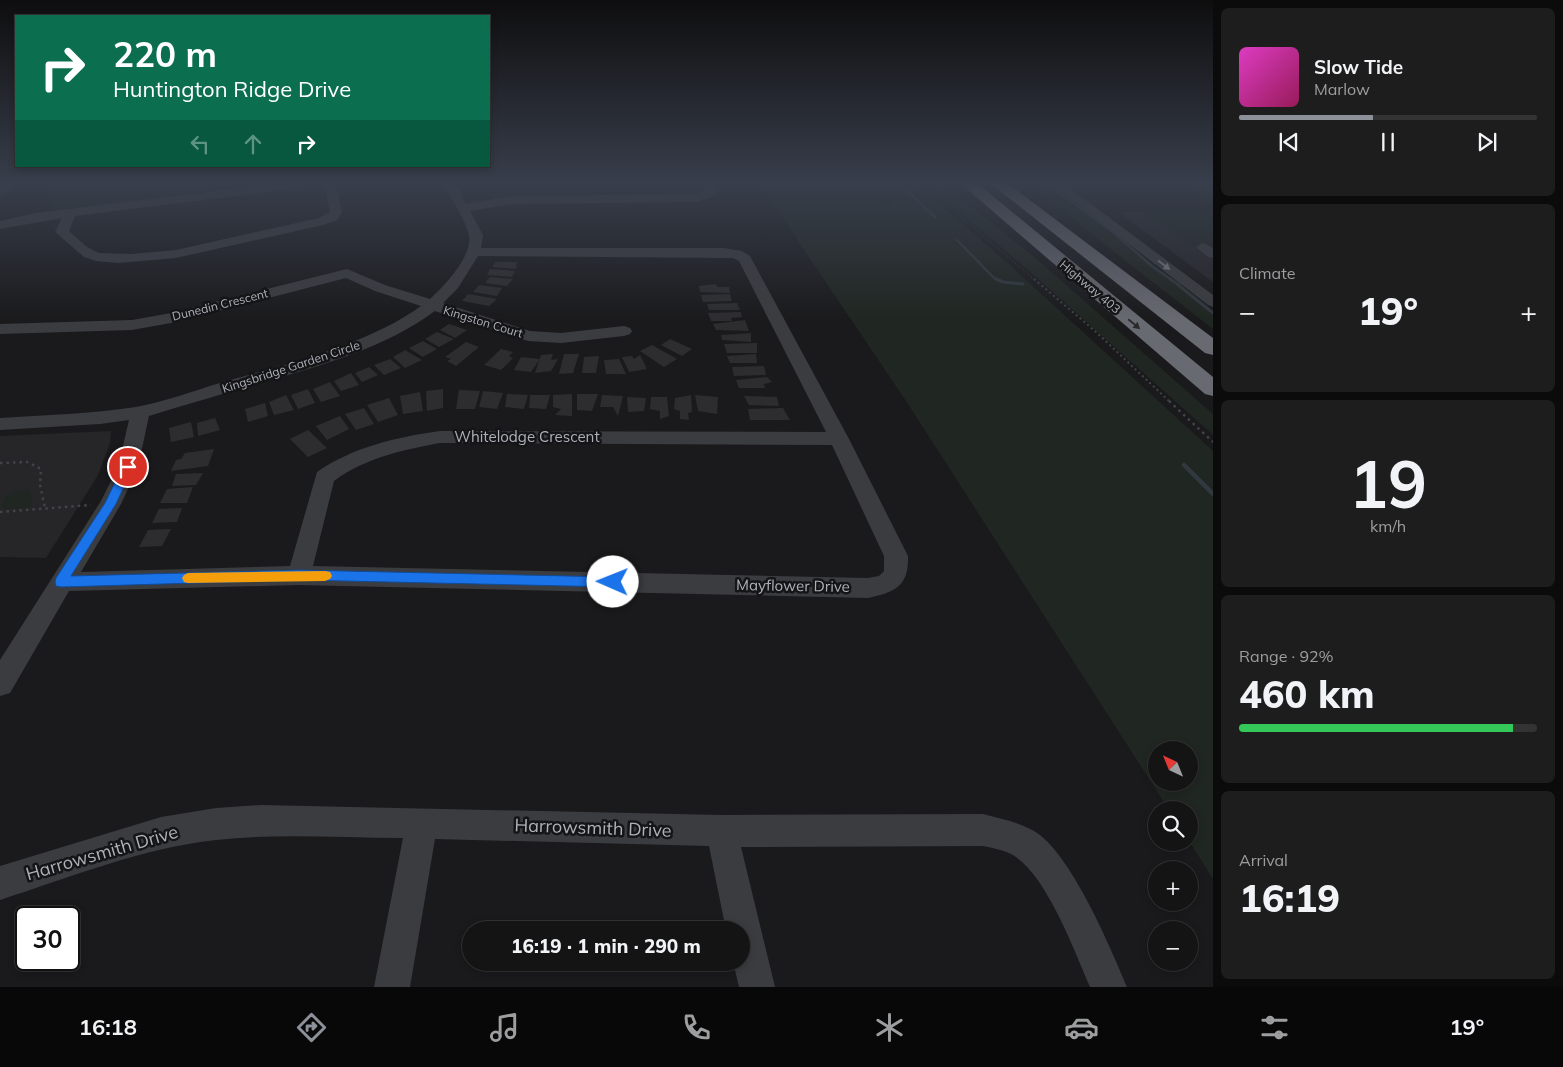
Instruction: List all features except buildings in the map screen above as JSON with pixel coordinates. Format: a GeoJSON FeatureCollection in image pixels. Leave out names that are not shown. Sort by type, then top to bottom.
{"type":"FeatureCollection","features":[{"type":"Feature","properties":{"kind":"highway"},"geometry":{"type":"LineString","coordinates":[[1011,229],[1070,270]]}},
{"type":"Feature","properties":{"kind":"highway","name":"Highway 403"},"geometry":{"type":"LineString","coordinates":[[1022,229],[1213,389]]}},
{"type":"Feature","properties":{"kind":"highway","name":"Highway 403"},"geometry":{"type":"LineString","coordinates":[[1057,229],[1138,288],[1213,348]]}},
{"type":"Feature","properties":{"kind":"highway"},"geometry":{"type":"LineString","coordinates":[[1077,229],[1113,259],[1138,288]]}},
{"type":"Feature","properties":{"kind":"street"},"geometry":{"type":"LineString","coordinates":[[62,229],[62,232],[91,256],[106,258],[153,257],[176,254],[284,229]]}},
{"type":"Feature","properties":{"kind":"street"},"geometry":{"type":"LineString","coordinates":[[473,229],[476,235],[474,252]]}},
{"type":"Feature","properties":{"kind":"street"},"geometry":{"type":"LineString","coordinates":[[1117,229],[1213,302]]}},
{"type":"Feature","properties":{"kind":"street"},"geometry":{"type":"LineString","coordinates":[[1131,229],[1213,287]]}},
{"type":"Feature","properties":{"kind":"street","name":"Kingsbridge Garden Circle"},"geometry":{"type":"LineString","coordinates":[[0,424],[100,418],[140,412],[273,374],[352,348],[414,320],[432,306],[453,285],[474,252]]}},
{"type":"Feature","properties":{"kind":"street","name":"Mayflower Drive"},"geometry":{"type":"LineString","coordinates":[[61,582],[299,575],[858,588],[886,585],[894,578],[897,568],[896,556],[839,439],[745,259],[741,256],[724,252],[474,252]]}},
{"type":"Feature","properties":{"kind":"street","name":"Dunedin Crescent"},"geometry":{"type":"LineString","coordinates":[[0,328],[132,325],[170,318],[347,273],[380,288],[432,306]]}},
{"type":"Feature","properties":{"kind":"street","name":"Kingston Court"},"geometry":{"type":"LineString","coordinates":[[432,306],[528,336],[560,338],[624,331]]}},
{"type":"Feature","properties":{"kind":"street"},"geometry":{"type":"LineString","coordinates":[[0,684],[110,504],[128,467],[140,412]]}},
{"type":"Feature","properties":{"kind":"street","name":"Whitelodge Crescent"},"geometry":{"type":"LineString","coordinates":[[299,575],[324,477],[337,466],[408,441],[440,437],[839,439]]}},
{"type":"Feature","properties":{"kind":"street","name":"Harrowsmith Drive"},"geometry":{"type":"LineString","coordinates":[[0,883],[161,833],[216,824],[261,821],[721,831],[983,830],[1007,836],[1029,847],[1048,866],[1109,987]]}},
{"type":"Feature","properties":{"kind":"street"},"geometry":{"type":"LineString","coordinates":[[392,987],[422,823]]}},
{"type":"Feature","properties":{"kind":"street"},"geometry":{"type":"LineString","coordinates":[[721,831],[757,987]]}},
{"type":"Feature","properties":{"kind":"path"},"geometry":{"type":"LineString","coordinates":[[976,229],[1096,332],[1213,442]]}},
{"type":"Feature","properties":{"kind":"path"},"geometry":{"type":"LineString","coordinates":[[0,463],[28,462],[39,466],[41,469],[40,485],[45,508]]}},
{"type":"Feature","properties":{"kind":"path"},"geometry":{"type":"LineString","coordinates":[[0,512],[110,504]]}},
{"type":"Feature","properties":{"kind":"shaded area"},"geometry":{"type":"Polygon","coordinates":[[[790,229],[969,229],[1213,451],[1213,879],[1195,851],[1198,851],[1198,801],[1163,801],[1157,791],[1198,791],[1198,741],[1148,741],[1148,777],[908,404],[790,229]]]}},
{"type":"Feature","properties":{"kind":"shaded area"},"geometry":{"type":"Polygon","coordinates":[[[980,229],[999,229],[1032,255],[1213,414],[1213,435],[980,229]]]}},
{"type":"Feature","properties":{"kind":"shaded area"},"geometry":{"type":"Polygon","coordinates":[[[1086,229],[1107,229],[1213,310],[1213,329],[1086,229]]]}},
{"type":"Feature","properties":{"kind":"shaded area"},"geometry":{"type":"Polygon","coordinates":[[[1142,229],[1213,229],[1213,282],[1142,229]]]}},
{"type":"Feature","properties":{"kind":"shaded area"},"geometry":{"type":"Polygon","coordinates":[[[1168,229],[1213,229],[1213,258],[1168,229]]]}},
{"type":"Feature","properties":{"kind":"shaded area"},"geometry":{"type":"Polygon","coordinates":[[[111,431],[110,443],[98,475],[46,558],[0,557],[0,436],[111,431]]]}},
{"type":"Feature","properties":{"kind":"shaded area"},"geometry":{"type":"Polygon","coordinates":[[[23,489],[28,490],[32,498],[32,507],[4,509],[2,505],[6,496],[23,489]]]}},
{"type":"Feature","properties":{"kind":"waterway"},"geometry":{"type":"LineString","coordinates":[[1109,229],[1153,267],[1172,280]]}},
{"type":"Feature","properties":{"kind":"waterway"},"geometry":{"type":"LineString","coordinates":[[957,240],[994,278],[999,280]]}},
{"type":"Feature","properties":{"kind":"waterway"},"geometry":{"type":"LineString","coordinates":[[996,279],[1003,282],[1023,284]]}},
{"type":"Feature","properties":{"kind":"waterway"},"geometry":{"type":"LineString","coordinates":[[1170,279],[1179,285]]}},
{"type":"Feature","properties":{"kind":"waterway"},"geometry":{"type":"LineString","coordinates":[[1177,284],[1213,313]]}},
{"type":"Feature","properties":{"kind":"waterway"},"geometry":{"type":"LineString","coordinates":[[1184,465],[1213,494]]}},
{"type":"Feature","properties":{"kind":"slow traffic"},"geometry":{"type":"LineString","coordinates":[[188,578],[325,576]]}},
{"type":"Feature","properties":{"kind":"route"},"geometry":{"type":"LineString","coordinates":[[128,467],[110,504],[61,582],[299,575],[613,582]]}}]}
